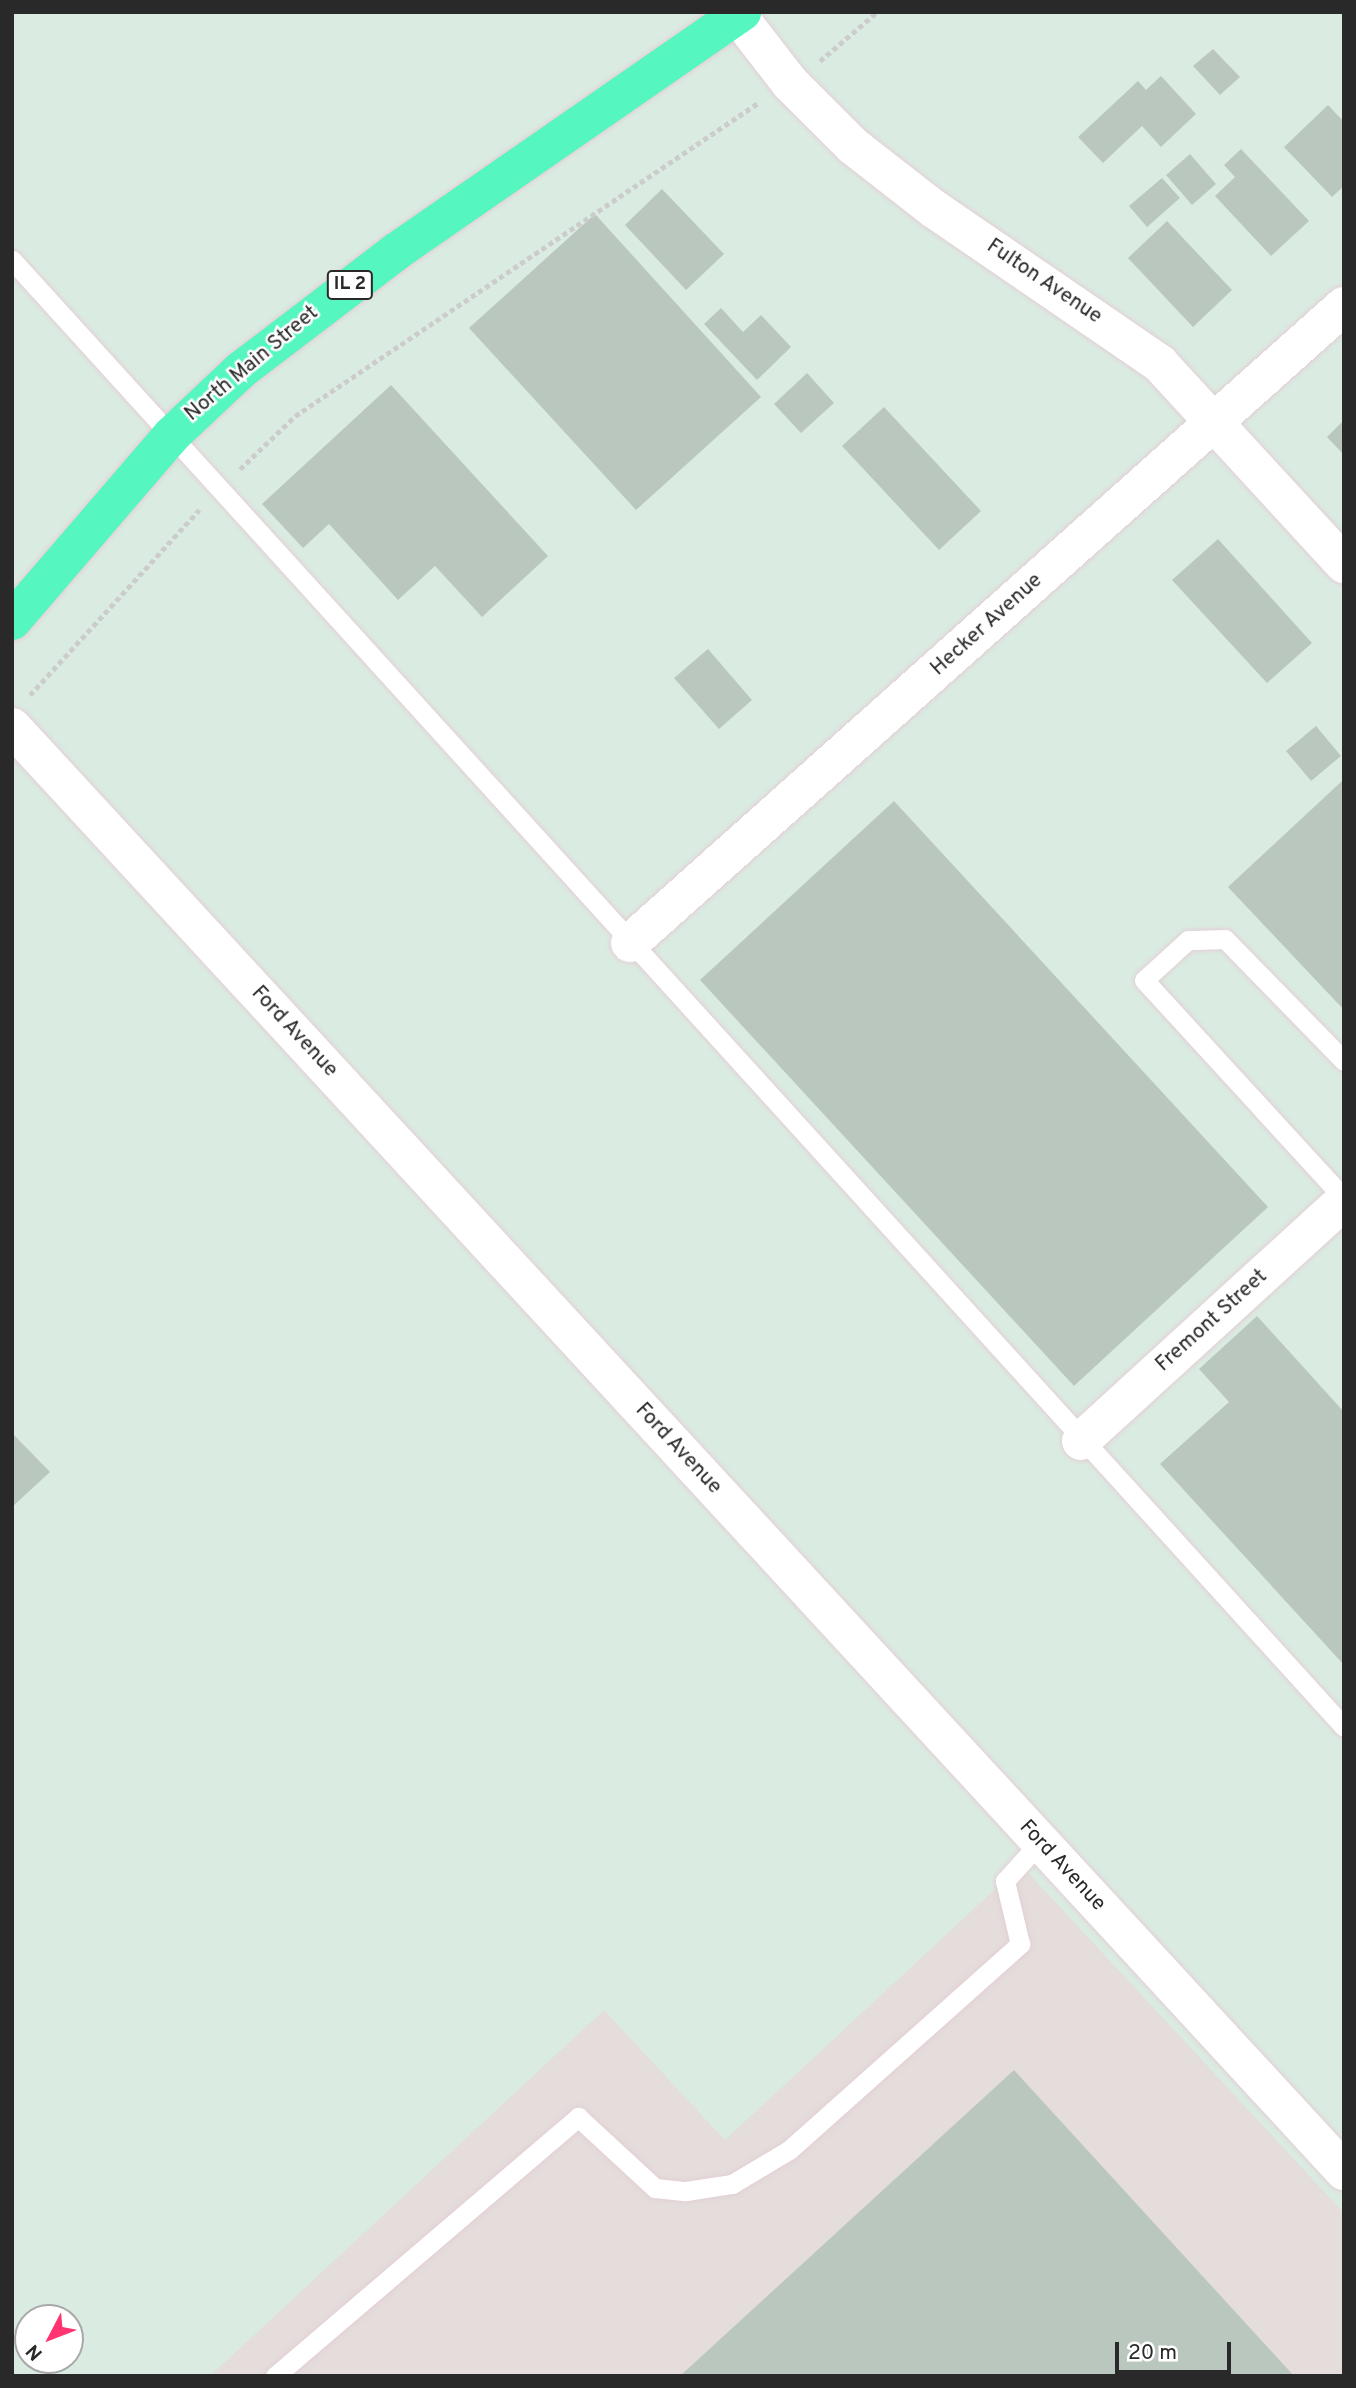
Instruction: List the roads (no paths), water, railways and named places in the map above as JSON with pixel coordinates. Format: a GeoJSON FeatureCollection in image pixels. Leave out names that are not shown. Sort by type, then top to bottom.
{"type":"FeatureCollection","features":[{"type":"Feature","properties":{"kind":"main road","name":"North Main Street"},"geometry":{"type":"LineString","coordinates":[[12,621],[205,400],[311,313],[738,13]]}},
{"type":"Feature","properties":{"kind":"street","name":"Fulton Avenue"},"geometry":{"type":"LineString","coordinates":[[738,13],[790,83],[818,114],[889,176],[1160,364],[1344,564]]}},
{"type":"Feature","properties":{"kind":"street","name":"Hecker Avenue"},"geometry":{"type":"LineString","coordinates":[[629,943],[1344,306]]}},
{"type":"Feature","properties":{"kind":"street","name":"Ford Avenue"},"geometry":{"type":"LineString","coordinates":[[20,713],[1040,1842],[1344,2171]]}},
{"type":"Feature","properties":{"kind":"street","name":"Fremont Street"},"geometry":{"type":"LineString","coordinates":[[1081,1441],[1344,1200]]}},
{"type":"Feature","properties":{"kind":"lane"},"geometry":{"type":"LineString","coordinates":[[12,260],[1081,1441],[1344,1727]]}},
{"type":"Feature","properties":{"kind":"lane"},"geometry":{"type":"LineString","coordinates":[[1344,1061],[1225,939],[1188,940],[1144,980],[1344,1200]]}},
{"type":"Feature","properties":{"kind":"lane"},"geometry":{"type":"LineString","coordinates":[[275,2376],[578,2117],[655,2188],[686,2192],[732,2184],[789,2150],[1020,1944],[1005,1881],[1040,1842]]}}]}
